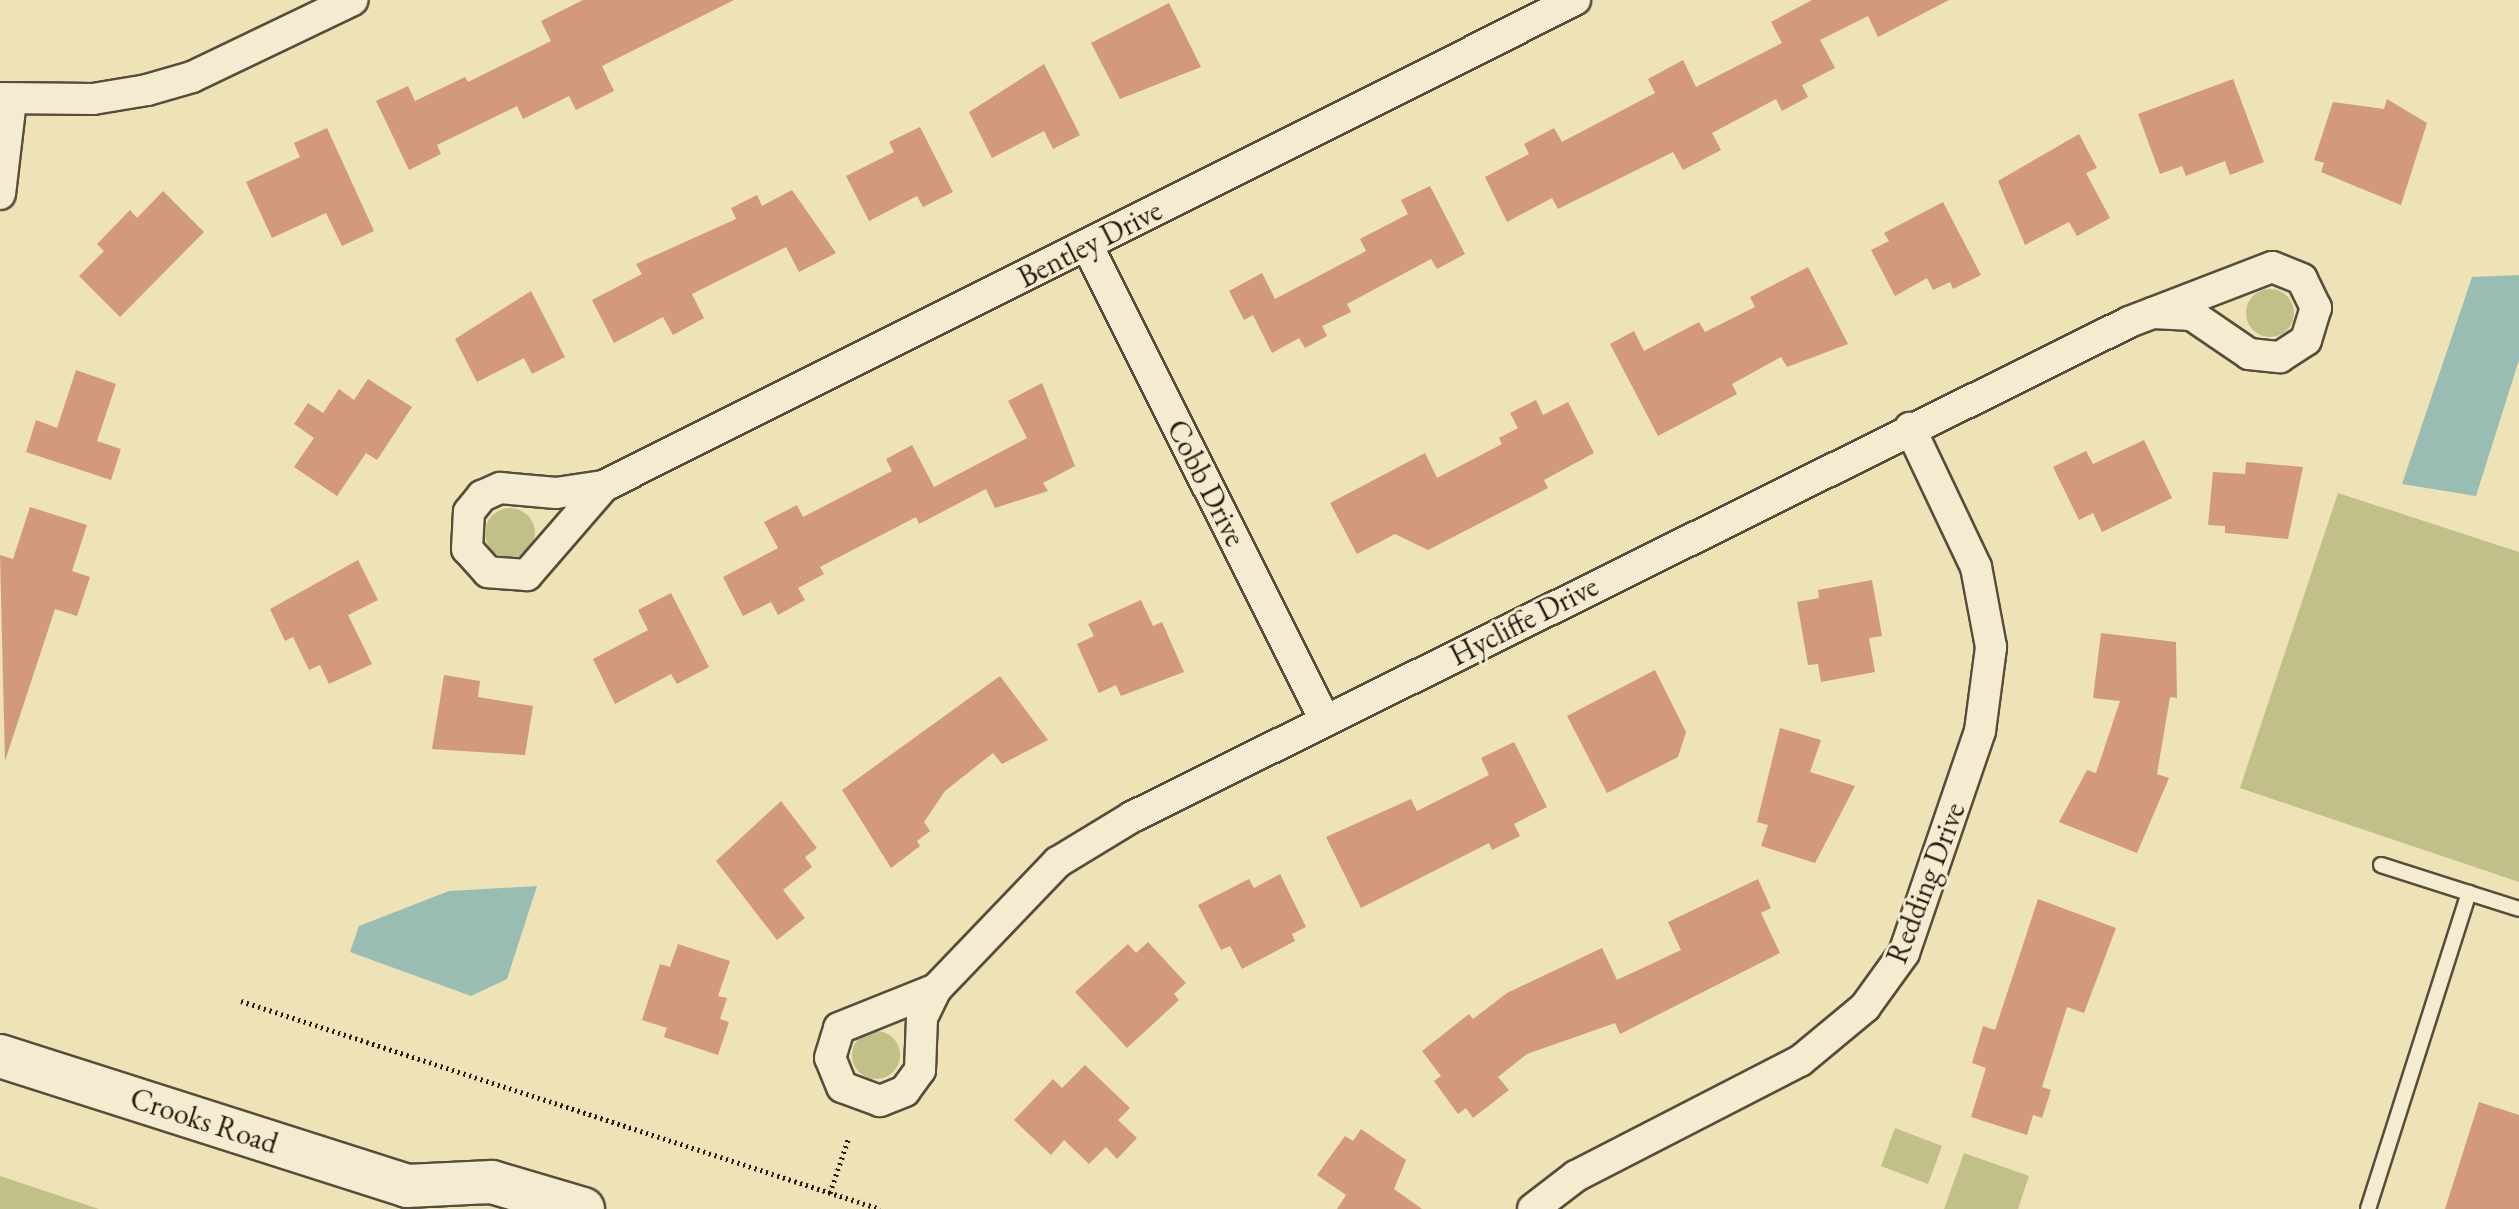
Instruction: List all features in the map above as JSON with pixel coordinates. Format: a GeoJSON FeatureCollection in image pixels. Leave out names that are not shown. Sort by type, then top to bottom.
{"type":"FeatureCollection","features":[{"type":"Feature","properties":{"kind":"main road","name":"Crooks Road"},"geometry":{"type":"LineString","coordinates":[[0,1056],[421,1198],[492,1182],[583,1209]]}},
{"type":"Feature","properties":{"kind":"street"},"geometry":{"type":"LineString","coordinates":[[0,194],[6,99],[147,90],[192,77],[353,0]]}},
{"type":"Feature","properties":{"kind":"street","name":"Bentley Drive"},"geometry":{"type":"LineString","coordinates":[[604,486],[1575,0]]}},
{"type":"Feature","properties":{"kind":"street","name":"Cobb Drive"},"geometry":{"type":"LineString","coordinates":[[1087,245],[1325,721]]}},
{"type":"Feature","properties":{"kind":"street","name":"Hycliffe Drive"},"geometry":{"type":"LineString","coordinates":[[936,989],[1058,862],[1132,817],[1910,428],[2153,313],[2272,267],[2302,279],[2316,308],[2306,340],[2262,358],[2192,315],[2153,313]]}},
{"type":"Feature","properties":{"kind":"street","name":"Redding Drive"},"geometry":{"type":"LineString","coordinates":[[1533,1209],[1576,1176],[1800,1061],[1865,1007],[1904,953],[1980,731],[1991,647],[1976,567],[1910,428]]}},
{"type":"Feature","properties":{"kind":"lane"},"geometry":{"type":"LineString","coordinates":[[2381,865],[2519,909]]}},
{"type":"Feature","properties":{"kind":"lane"},"geometry":{"type":"LineString","coordinates":[[2368,1209],[2469,893]]}},
{"type":"Feature","properties":{"kind":"path"},"geometry":{"type":"LineString","coordinates":[[241,1001],[880,1209]]}},
{"type":"Feature","properties":{"kind":"path"},"geometry":{"type":"LineString","coordinates":[[830,1193],[849,1137]]}},
{"type":"Feature","properties":{"kind":"shaded area"},"geometry":{"type":"Polygon","coordinates":[[[2270,289],[2279,290],[2287,296],[2293,304],[2293,322],[2287,330],[2279,336],[2270,337],[2261,336],[2253,330],[2247,322],[2246,313],[2247,304],[2253,296],[2261,290],[2270,289]]]}},
{"type":"Feature","properties":{"kind":"shaded area"},"geometry":{"type":"Polygon","coordinates":[[[2338,493],[2519,552],[2519,882],[2240,788],[2338,493]]]}},
{"type":"Feature","properties":{"kind":"shaded area"},"geometry":{"type":"Polygon","coordinates":[[[510,508],[527,516],[535,533],[527,550],[510,558],[493,550],[485,533],[493,516],[510,508]]]}},
{"type":"Feature","properties":{"kind":"shaded area"},"geometry":{"type":"Polygon","coordinates":[[[876,1031],[885,1032],[893,1038],[899,1046],[899,1064],[893,1072],[885,1078],[876,1079],[867,1078],[859,1072],[853,1064],[852,1055],[853,1046],[859,1038],[867,1032],[876,1031]]]}},
{"type":"Feature","properties":{"kind":"shaded area"},"geometry":{"type":"Polygon","coordinates":[[[1895,1128],[1942,1146],[1928,1184],[1881,1166],[1895,1128]]]}},
{"type":"Feature","properties":{"kind":"shaded area"},"geometry":{"type":"Polygon","coordinates":[[[1964,1153],[2029,1176],[2018,1209],[1944,1209],[1964,1153]]]}},
{"type":"Feature","properties":{"kind":"shaded area"},"geometry":{"type":"Polygon","coordinates":[[[0,1176],[99,1209],[0,1209],[0,1176]]]}},
{"type":"Feature","properties":{"kind":"water"},"geometry":{"type":"Polygon","coordinates":[[[2519,275],[2519,360],[2476,496],[2402,484],[2472,277],[2519,275]]]}},
{"type":"Feature","properties":{"kind":"water"},"geometry":{"type":"Polygon","coordinates":[[[537,886],[507,979],[471,996],[350,952],[359,926],[449,891],[537,886]]]}},
{"type":"Feature","properties":{"kind":"building"},"geometry":{"type":"Polygon","coordinates":[[[583,0],[734,0],[602,66],[614,91],[576,110],[569,96],[523,119],[517,106],[437,145],[441,154],[409,170],[376,101],[408,86],[415,101],[465,77],[468,82],[551,41],[541,21],[583,0]]]}},
{"type":"Feature","properties":{"kind":"building"},"geometry":{"type":"Polygon","coordinates":[[[1812,0],[1949,0],[1878,37],[1868,16],[1820,40],[1835,68],[1802,85],[1808,97],[1782,111],[1776,99],[1712,133],[1721,150],[1683,170],[1673,152],[1558,209],[1552,198],[1507,222],[1485,177],[1529,154],[1524,144],[1554,128],[1562,142],[1655,93],[1648,79],[1683,60],[1696,87],[1782,43],[1771,22],[1812,0]]]}},
{"type":"Feature","properties":{"kind":"building"},"geometry":{"type":"Polygon","coordinates":[[[1169,3],[1201,67],[1120,99],[1091,43],[1169,3]]]}},
{"type":"Feature","properties":{"kind":"building"},"geometry":{"type":"Polygon","coordinates":[[[1044,64],[1080,135],[1053,149],[1044,131],[992,158],[969,112],[1044,64]]]}},
{"type":"Feature","properties":{"kind":"building"},"geometry":{"type":"Polygon","coordinates":[[[2233,79],[2264,162],[2230,175],[2225,161],[2186,176],[2182,166],[2160,174],[2138,114],[2233,79]]]}},
{"type":"Feature","properties":{"kind":"building"},"geometry":{"type":"Polygon","coordinates":[[[2387,99],[2427,123],[2401,205],[2321,172],[2324,163],[2314,160],[2333,102],[2384,109],[2387,99]]]}},
{"type":"Feature","properties":{"kind":"building"},"geometry":{"type":"Polygon","coordinates":[[[920,127],[953,192],[923,207],[917,196],[869,221],[846,176],[894,152],[889,142],[920,127]]]}},
{"type":"Feature","properties":{"kind":"building"},"geometry":{"type":"Polygon","coordinates":[[[327,128],[374,231],[342,246],[326,213],[272,238],[246,182],[300,157],[294,143],[327,128]]]}},
{"type":"Feature","properties":{"kind":"building"},"geometry":{"type":"Polygon","coordinates":[[[2079,134],[2097,168],[2086,173],[2110,218],[2077,236],[2069,222],[2025,245],[1998,181],[2079,134]]]}},
{"type":"Feature","properties":{"kind":"building"},"geometry":{"type":"Polygon","coordinates":[[[1430,186],[1465,254],[1437,269],[1431,259],[1347,304],[1351,312],[1322,326],[1327,336],[1305,348],[1299,338],[1272,353],[1253,315],[1244,320],[1229,291],[1262,273],[1275,299],[1366,251],[1360,239],[1408,214],[1401,200],[1430,186]]]}},
{"type":"Feature","properties":{"kind":"building"},"geometry":{"type":"Polygon","coordinates":[[[792,190],[836,253],[799,272],[786,247],[692,294],[704,318],[673,335],[663,317],[614,343],[592,300],[642,274],[636,264],[736,219],[731,208],[757,195],[762,206],[792,190]]]}},
{"type":"Feature","properties":{"kind":"building"},"geometry":{"type":"Polygon","coordinates":[[[163,191],[204,232],[120,317],[79,276],[104,251],[97,244],[130,210],[137,218],[163,191]]]}},
{"type":"Feature","properties":{"kind":"building"},"geometry":{"type":"Polygon","coordinates":[[[1943,202],[1981,275],[1953,289],[1950,282],[1933,290],[1927,278],[1895,296],[1871,250],[1889,241],[1884,233],[1943,202]]]}},
{"type":"Feature","properties":{"kind":"building"},"geometry":{"type":"Polygon","coordinates":[[[1808,267],[1848,344],[1787,367],[1781,357],[1732,384],[1737,394],[1658,436],[1610,344],[1634,331],[1644,351],[1699,322],[1705,332],[1755,307],[1750,297],[1808,267]]]}},
{"type":"Feature","properties":{"kind":"building"},"geometry":{"type":"Polygon","coordinates":[[[531,291],[565,357],[532,374],[524,358],[477,382],[455,339],[531,291]]]}},
{"type":"Feature","properties":{"kind":"building"},"geometry":{"type":"Polygon","coordinates":[[[76,370],[116,384],[97,441],[121,449],[111,480],[26,452],[36,420],[57,428],[76,370]]]}},
{"type":"Feature","properties":{"kind":"building"},"geometry":{"type":"Polygon","coordinates":[[[368,379],[412,407],[377,460],[366,453],[337,496],[294,467],[314,438],[294,424],[308,403],[323,413],[339,389],[354,400],[368,379]]]}},
{"type":"Feature","properties":{"kind":"building"},"geometry":{"type":"Polygon","coordinates":[[[1042,383],[1075,466],[1043,483],[1048,491],[995,508],[986,489],[919,524],[916,517],[820,567],[824,574],[798,588],[805,600],[778,615],[771,602],[743,616],[723,577],[778,548],[764,522],[797,505],[803,517],[892,471],[886,459],[912,445],[934,487],[1027,438],[1008,401],[1042,383]]]}},
{"type":"Feature","properties":{"kind":"building"},"geometry":{"type":"Polygon","coordinates":[[[1536,400],[1543,415],[1568,402],[1594,453],[1544,480],[1548,488],[1428,550],[1395,534],[1357,554],[1330,503],[1425,453],[1437,478],[1502,444],[1499,438],[1518,428],[1510,413],[1536,400]]]}},
{"type":"Feature","properties":{"kind":"building"},"geometry":{"type":"Polygon","coordinates":[[[2144,440],[2172,498],[2102,532],[2093,513],[2079,520],[2053,467],[2086,451],[2093,464],[2144,440]]]}},
{"type":"Feature","properties":{"kind":"building"},"geometry":{"type":"Polygon","coordinates":[[[2246,462],[2303,467],[2288,539],[2225,533],[2225,526],[2208,525],[2213,472],[2245,474],[2246,462]]]}},
{"type":"Feature","properties":{"kind":"building"},"geometry":{"type":"Polygon","coordinates":[[[30,507],[87,525],[72,571],[90,577],[77,616],[55,609],[5,761],[0,555],[13,559],[30,507]]]}},
{"type":"Feature","properties":{"kind":"building"},"geometry":{"type":"Polygon","coordinates":[[[358,560],[378,600],[348,615],[372,664],[329,684],[320,665],[309,670],[293,637],[285,641],[270,609],[358,560]]]}},
{"type":"Feature","properties":{"kind":"building"},"geometry":{"type":"Polygon","coordinates":[[[1872,580],[1882,636],[1869,638],[1875,672],[1821,682],[1818,664],[1808,665],[1797,602],[1819,598],[1818,590],[1872,580]]]}},
{"type":"Feature","properties":{"kind":"building"},"geometry":{"type":"Polygon","coordinates":[[[671,593],[709,667],[677,684],[671,674],[615,704],[593,659],[648,630],[638,610],[671,593]]]}},
{"type":"Feature","properties":{"kind":"building"},"geometry":{"type":"Polygon","coordinates":[[[1141,600],[1153,626],[1162,622],[1184,672],[1121,696],[1116,685],[1099,693],[1077,644],[1094,636],[1088,624],[1141,600]]]}},
{"type":"Feature","properties":{"kind":"building"},"geometry":{"type":"Polygon","coordinates":[[[2101,633],[2176,642],[2177,698],[2170,697],[2157,774],[2169,778],[2137,853],[2059,822],[2087,770],[2096,773],[2120,701],[2093,698],[2101,633]]]}},
{"type":"Feature","properties":{"kind":"building"},"geometry":{"type":"Polygon","coordinates":[[[1655,670],[1686,732],[1678,757],[1607,793],[1567,716],[1655,670]]]}},
{"type":"Feature","properties":{"kind":"building"},"geometry":{"type":"Polygon","coordinates":[[[444,675],[480,681],[478,697],[533,706],[525,755],[432,749],[444,675]]]}},
{"type":"Feature","properties":{"kind":"building"},"geometry":{"type":"Polygon","coordinates":[[[1000,676],[1048,740],[1002,764],[993,753],[945,791],[924,822],[930,831],[917,841],[920,846],[891,868],[842,790],[1000,676]]]}},
{"type":"Feature","properties":{"kind":"building"},"geometry":{"type":"Polygon","coordinates":[[[1780,728],[1821,740],[1810,772],[1855,786],[1815,863],[1761,846],[1768,825],[1757,822],[1780,728]]]}},
{"type":"Feature","properties":{"kind":"building"},"geometry":{"type":"Polygon","coordinates":[[[1514,742],[1547,807],[1514,824],[1520,836],[1492,850],[1489,843],[1361,908],[1326,837],[1411,799],[1417,811],[1489,775],[1481,758],[1514,742]]]}},
{"type":"Feature","properties":{"kind":"building"},"geometry":{"type":"Polygon","coordinates":[[[781,801],[817,848],[805,857],[812,867],[783,890],[805,918],[777,940],[716,861],[781,801]]]}},
{"type":"Feature","properties":{"kind":"building"},"geometry":{"type":"Polygon","coordinates":[[[1280,874],[1306,927],[1292,934],[1295,941],[1242,969],[1230,946],[1221,950],[1198,905],[1249,879],[1254,888],[1280,874]]]}},
{"type":"Feature","properties":{"kind":"building"},"geometry":{"type":"Polygon","coordinates":[[[1758,879],[1771,908],[1761,913],[1780,953],[1620,1034],[1615,1023],[1527,1054],[1498,1077],[1509,1090],[1473,1118],[1466,1108],[1458,1114],[1434,1081],[1441,1076],[1422,1051],[1469,1014],[1473,1019],[1507,993],[1602,948],[1617,980],[1681,950],[1668,922],[1758,879]]]}},
{"type":"Feature","properties":{"kind":"building"},"geometry":{"type":"Polygon","coordinates":[[[2038,899],[2116,928],[2084,1013],[2067,1007],[2042,1087],[2051,1090],[2042,1118],[2033,1115],[2027,1135],[1971,1117],[1986,1068],[1972,1063],[1983,1026],[1995,1030],[2038,899]]]}},
{"type":"Feature","properties":{"kind":"building"},"geometry":{"type":"Polygon","coordinates":[[[1148,942],[1186,983],[1174,994],[1179,1000],[1127,1048],[1075,992],[1128,944],[1136,953],[1148,942]]]}},
{"type":"Feature","properties":{"kind":"building"},"geometry":{"type":"Polygon","coordinates":[[[678,944],[730,961],[718,996],[727,998],[720,1019],[729,1022],[718,1055],[664,1037],[667,1028],[642,1020],[660,964],[670,967],[678,944]]]}},
{"type":"Feature","properties":{"kind":"building"},"geometry":{"type":"Polygon","coordinates":[[[1085,1065],[1130,1108],[1118,1120],[1137,1138],[1117,1159],[1106,1147],[1089,1164],[1064,1140],[1051,1155],[1014,1120],[1053,1079],[1062,1088],[1085,1065]]]}},
{"type":"Feature","properties":{"kind":"building"},"geometry":{"type":"Polygon","coordinates":[[[2479,1102],[2519,1115],[2519,1209],[2445,1209],[2479,1102]]]}},
{"type":"Feature","properties":{"kind":"building"},"geometry":{"type":"Polygon","coordinates":[[[1361,1129],[1406,1160],[1394,1189],[1422,1209],[1337,1209],[1346,1195],[1317,1175],[1345,1136],[1353,1141],[1361,1129]]]}}]}
